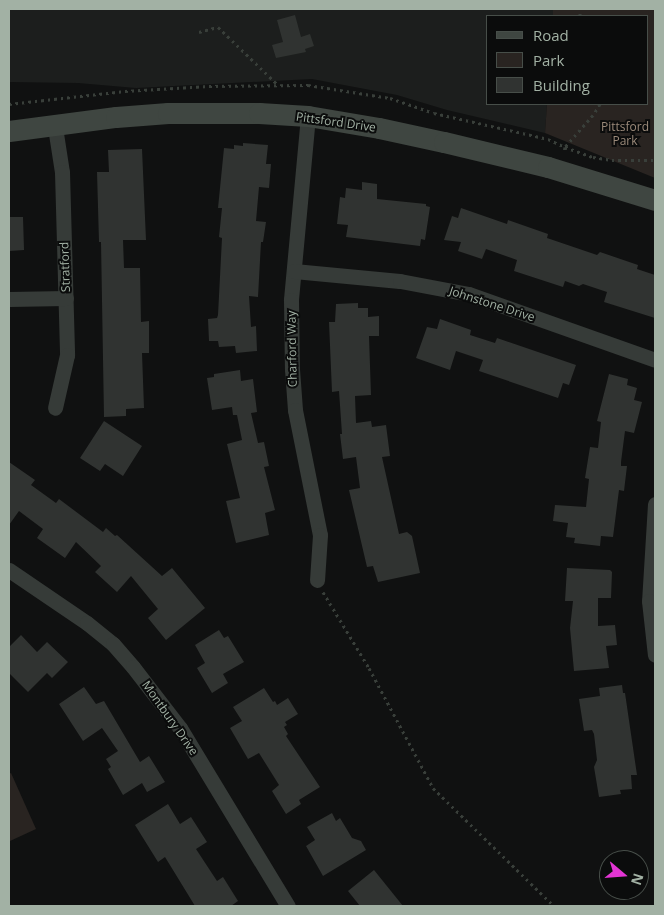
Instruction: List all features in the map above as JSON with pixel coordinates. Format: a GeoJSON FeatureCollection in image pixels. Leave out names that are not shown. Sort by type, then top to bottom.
{"type":"FeatureCollection","features":[{"type":"Feature","properties":{"kind":"street","name":"Pittsford Drive"},"geometry":{"type":"LineString","coordinates":[[9,131],[116,117],[168,113],[242,112],[308,116],[379,128],[453,144],[553,169],[655,200]]}},
{"type":"Feature","properties":{"kind":"street","name":"Charford Way"},"geometry":{"type":"LineString","coordinates":[[308,116],[294,271],[292,369],[295,410],[320,535],[317,580]]}},
{"type":"Feature","properties":{"kind":"street","name":"Stratford"},"geometry":{"type":"LineString","coordinates":[[55,126],[62,172],[67,355],[55,408]]}},
{"type":"Feature","properties":{"kind":"street","name":"Johnstone Drive"},"geometry":{"type":"LineString","coordinates":[[294,271],[400,281],[469,294],[655,360]]}},
{"type":"Feature","properties":{"kind":"street"},"geometry":{"type":"LineString","coordinates":[[9,299],[66,298]]}},
{"type":"Feature","properties":{"kind":"street"},"geometry":{"type":"LineString","coordinates":[[655,504],[650,556],[649,601],[655,655]]}},
{"type":"Feature","properties":{"kind":"street","name":"Montbury Drive"},"geometry":{"type":"LineString","coordinates":[[9,570],[87,623],[113,644],[133,667],[180,728],[288,906]]}},
{"type":"Feature","properties":{"kind":"path"},"geometry":{"type":"LineString","coordinates":[[199,32],[218,26],[278,85]]}},
{"type":"Feature","properties":{"kind":"path"},"geometry":{"type":"LineString","coordinates":[[599,105],[565,148],[593,157],[612,160],[655,160]]}},
{"type":"Feature","properties":{"kind":"path"},"geometry":{"type":"LineString","coordinates":[[317,580],[369,668],[433,788],[554,906]]}},
{"type":"Feature","properties":{"kind":"shaded area"},"geometry":{"type":"Polygon","coordinates":[[[9,9],[553,9],[553,15],[487,15],[487,105],[547,105],[545,133],[447,110],[397,95],[312,79],[136,88],[78,83],[9,82],[9,9]]]}},
{"type":"Feature","properties":{"kind":"green space","name":"Pittsford Park"},"geometry":{"type":"Polygon","coordinates":[[[553,9],[655,9],[655,178],[545,133],[547,105],[649,105],[649,15],[553,15],[553,9]]]}},
{"type":"Feature","properties":{"kind":"green space"},"geometry":{"type":"Polygon","coordinates":[[[11,773],[36,829],[10,841],[9,774],[11,773]]]}},
{"type":"Feature","properties":{"kind":"building"},"geometry":{"type":"Polygon","coordinates":[[[295,15],[301,37],[310,34],[314,46],[305,49],[306,52],[276,58],[272,45],[283,42],[277,20],[295,15]]]}},
{"type":"Feature","properties":{"kind":"building"},"geometry":{"type":"Polygon","coordinates":[[[243,143],[268,145],[266,164],[271,164],[269,188],[259,187],[256,221],[266,222],[263,242],[261,242],[258,297],[249,296],[251,327],[256,326],[257,351],[236,353],[235,346],[219,347],[218,341],[209,341],[208,319],[217,318],[218,315],[222,238],[219,237],[222,208],[218,208],[224,148],[234,149],[234,145],[243,146],[243,143]]]}},
{"type":"Feature","properties":{"kind":"building"},"geometry":{"type":"Polygon","coordinates":[[[142,149],[146,240],[123,240],[124,268],[140,268],[141,322],[149,321],[149,353],[142,353],[144,408],[126,409],[126,416],[104,417],[101,242],[99,242],[97,172],[109,172],[108,150],[142,149]]]}},
{"type":"Feature","properties":{"kind":"building"},"geometry":{"type":"Polygon","coordinates":[[[362,182],[377,184],[377,199],[426,204],[426,206],[430,207],[425,240],[421,239],[420,246],[346,237],[348,225],[337,224],[340,197],[345,198],[346,188],[362,190],[362,182]]]}},
{"type":"Feature","properties":{"kind":"building"},"geometry":{"type":"Polygon","coordinates":[[[461,208],[507,224],[508,220],[548,234],[547,238],[597,255],[600,252],[638,265],[637,269],[655,275],[655,318],[604,302],[607,292],[583,284],[579,286],[565,281],[563,287],[514,271],[517,260],[486,249],[482,259],[458,251],[461,242],[444,240],[452,216],[458,218],[461,208]]]}},
{"type":"Feature","properties":{"kind":"building"},"geometry":{"type":"Polygon","coordinates":[[[9,217],[23,217],[24,250],[9,251],[9,217]]]}},
{"type":"Feature","properties":{"kind":"building"},"geometry":{"type":"Polygon","coordinates":[[[358,303],[358,308],[368,308],[368,317],[379,316],[379,336],[369,336],[371,395],[355,396],[356,423],[371,421],[372,427],[386,425],[390,456],[382,457],[399,534],[407,532],[412,536],[420,573],[378,582],[373,566],[367,567],[349,490],[360,488],[356,457],[343,459],[340,434],[342,434],[339,391],[332,392],[329,322],[335,322],[336,304],[358,303]]]}},
{"type":"Feature","properties":{"kind":"building"},"geometry":{"type":"Polygon","coordinates":[[[440,319],[471,330],[470,335],[495,343],[497,338],[576,365],[569,385],[563,383],[558,398],[479,371],[483,360],[456,351],[450,370],[416,358],[427,327],[437,329],[440,319]]]}},
{"type":"Feature","properties":{"kind":"building"},"geometry":{"type":"Polygon","coordinates":[[[240,370],[241,381],[253,379],[257,412],[251,413],[258,443],[264,442],[269,466],[264,467],[275,510],[265,513],[269,535],[236,543],[226,501],[240,498],[227,444],[242,440],[237,415],[233,415],[232,407],[212,410],[207,378],[214,377],[214,374],[240,370]]]}},
{"type":"Feature","properties":{"kind":"building"},"geometry":{"type":"Polygon","coordinates":[[[609,374],[628,379],[627,385],[637,388],[634,400],[642,402],[634,433],[625,431],[621,462],[621,466],[627,466],[624,491],[619,490],[613,537],[601,536],[600,546],[574,543],[575,538],[566,537],[568,523],[553,521],[555,505],[586,507],[589,479],[585,478],[590,447],[598,448],[601,422],[597,421],[609,374]]]}},
{"type":"Feature","properties":{"kind":"building"},"geometry":{"type":"Polygon","coordinates":[[[104,421],[142,446],[123,476],[105,464],[100,471],[80,458],[104,421]]]}},
{"type":"Feature","properties":{"kind":"building"},"geometry":{"type":"Polygon","coordinates":[[[9,462],[35,480],[31,485],[56,503],[59,499],[103,532],[106,528],[115,536],[117,535],[162,576],[172,568],[205,608],[166,640],[148,618],[158,609],[131,576],[117,592],[95,572],[101,566],[76,542],[65,558],[37,538],[43,529],[19,511],[9,525],[9,462]]]}},
{"type":"Feature","properties":{"kind":"building"},"geometry":{"type":"Polygon","coordinates":[[[567,568],[610,570],[612,572],[611,598],[598,598],[598,626],[615,625],[617,645],[606,646],[609,668],[574,671],[570,628],[573,601],[565,601],[567,568]]]}},
{"type":"Feature","properties":{"kind":"building"},"geometry":{"type":"Polygon","coordinates":[[[219,630],[224,638],[228,636],[244,662],[223,674],[228,683],[212,693],[197,668],[205,663],[195,645],[219,630]]]}},
{"type":"Feature","properties":{"kind":"building"},"geometry":{"type":"Polygon","coordinates":[[[21,635],[37,652],[47,642],[68,662],[52,678],[47,673],[28,692],[9,673],[9,647],[21,635]]]}},
{"type":"Feature","properties":{"kind":"building"},"geometry":{"type":"Polygon","coordinates":[[[622,685],[623,693],[625,693],[637,775],[631,775],[632,789],[620,790],[621,794],[599,797],[594,767],[597,760],[594,734],[592,730],[584,731],[579,699],[600,696],[599,688],[622,685]]]}},
{"type":"Feature","properties":{"kind":"building"},"geometry":{"type":"Polygon","coordinates":[[[84,687],[96,704],[104,701],[140,762],[149,756],[165,782],[147,792],[142,783],[123,795],[108,769],[111,767],[106,759],[118,751],[102,728],[83,741],[59,704],[84,687]]]}},
{"type":"Feature","properties":{"kind":"building"},"geometry":{"type":"Polygon","coordinates":[[[264,688],[277,705],[288,698],[298,714],[285,722],[287,725],[284,727],[288,734],[286,736],[320,787],[299,800],[301,804],[286,814],[272,791],[279,785],[259,753],[248,759],[230,728],[242,721],[233,707],[264,688]]]}},
{"type":"Feature","properties":{"kind":"building"},"geometry":{"type":"Polygon","coordinates":[[[168,804],[180,824],[191,817],[207,842],[196,849],[217,881],[223,877],[238,901],[231,906],[195,906],[165,857],[158,862],[135,825],[168,804]]]}},
{"type":"Feature","properties":{"kind":"building"},"geometry":{"type":"Polygon","coordinates":[[[332,813],[336,821],[340,818],[352,838],[361,841],[366,850],[323,876],[306,846],[315,840],[307,827],[332,813]]]}},
{"type":"Feature","properties":{"kind":"building"},"geometry":{"type":"Polygon","coordinates":[[[374,870],[403,906],[360,906],[348,891],[374,870]]]}}]}
